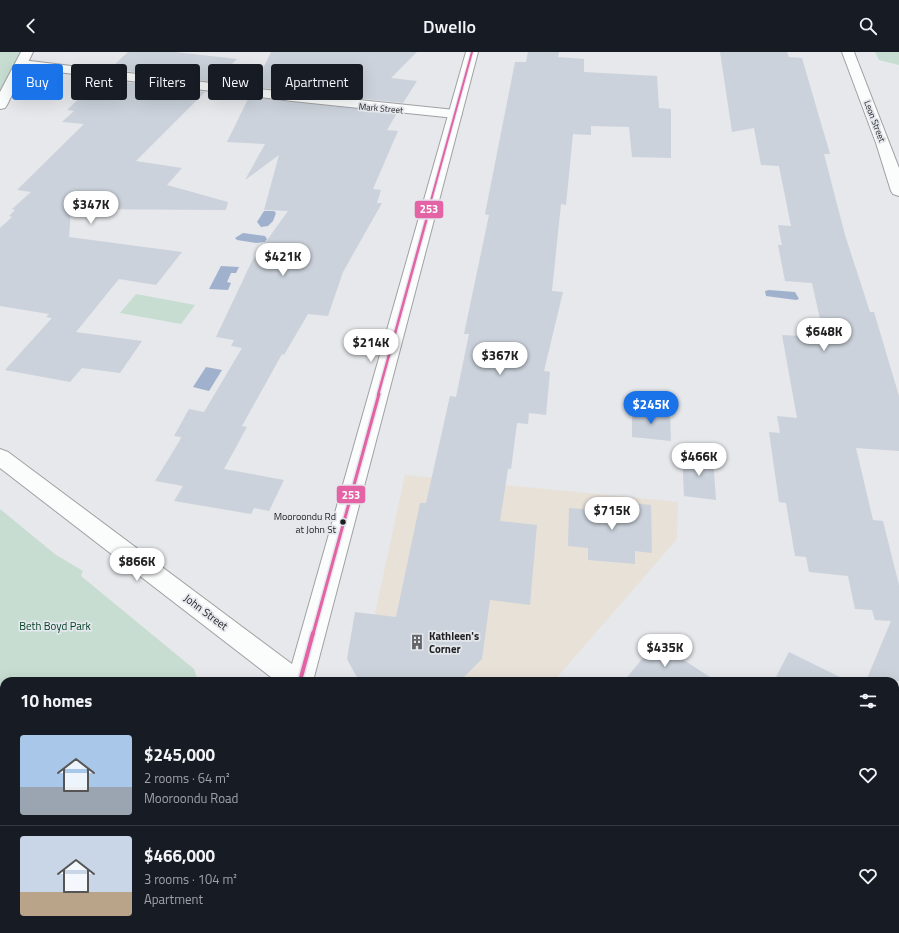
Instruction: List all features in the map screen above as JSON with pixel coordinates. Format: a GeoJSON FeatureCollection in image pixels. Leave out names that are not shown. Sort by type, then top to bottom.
{"type":"FeatureCollection","features":[{"type":"Feature","properties":{"kind":"street"},"geometry":{"type":"LineString","coordinates":[[301,677],[472,52]]}},
{"type":"Feature","properties":{"kind":"street","name":"Leon Street"},"geometry":{"type":"LineString","coordinates":[[848,52],[883,143],[899,191]]}},
{"type":"Feature","properties":{"kind":"street"},"geometry":{"type":"LineString","coordinates":[[0,105],[25,58]]}},
{"type":"Feature","properties":{"kind":"street","name":"Mark Street"},"geometry":{"type":"LineString","coordinates":[[25,58],[357,106],[455,114]]}},
{"type":"Feature","properties":{"kind":"street"},"geometry":{"type":"LineString","coordinates":[[883,143],[899,148]]}},
{"type":"Feature","properties":{"kind":"street","name":"John Street"},"geometry":{"type":"LineString","coordinates":[[0,457],[290,677]]}},
{"type":"Feature","properties":{"kind":"shaded area"},"geometry":{"type":"Polygon","coordinates":[[[405,475],[678,502],[677,539],[557,677],[379,677],[366,655],[405,475]]]}},
{"type":"Feature","properties":{"kind":"green space"},"geometry":{"type":"Polygon","coordinates":[[[0,52],[27,52],[21,64],[12,64],[12,81],[0,105],[0,52]]]}},
{"type":"Feature","properties":{"kind":"green space"},"geometry":{"type":"Polygon","coordinates":[[[875,52],[899,52],[899,65],[879,60],[875,52]]]}},
{"type":"Feature","properties":{"kind":"green space"},"geometry":{"type":"Polygon","coordinates":[[[136,294],[195,305],[181,324],[120,313],[136,294]]]}},
{"type":"Feature","properties":{"kind":"green space","name":"Beth Boyd Park"},"geometry":{"type":"Polygon","coordinates":[[[0,509],[56,555],[83,571],[81,576],[194,669],[197,677],[0,677],[0,509]]]}},
{"type":"Feature","properties":{"kind":"water"},"geometry":{"type":"Polygon","coordinates":[[[264,211],[274,211],[276,213],[273,221],[268,226],[261,227],[257,222],[264,211]]]}},
{"type":"Feature","properties":{"kind":"water"},"geometry":{"type":"Polygon","coordinates":[[[243,233],[265,236],[267,239],[265,242],[256,243],[237,240],[235,238],[243,233]]]}},
{"type":"Feature","properties":{"kind":"water"},"geometry":{"type":"Polygon","coordinates":[[[221,266],[239,267],[236,273],[231,273],[227,282],[231,283],[228,290],[209,289],[221,266]]]}},
{"type":"Feature","properties":{"kind":"water"},"geometry":{"type":"Polygon","coordinates":[[[765,291],[795,292],[799,299],[796,300],[766,296],[765,291]]]}},
{"type":"Feature","properties":{"kind":"water"},"geometry":{"type":"Polygon","coordinates":[[[206,367],[222,370],[209,391],[193,387],[206,367]]]}},
{"type":"Feature","properties":{"kind":"building"},"geometry":{"type":"Polygon","coordinates":[[[128,52],[175,52],[237,59],[232,64],[208,64],[208,81],[200,80],[200,64],[135,64],[135,72],[127,71],[127,64],[115,64],[128,52]]]}},
{"type":"Feature","properties":{"kind":"building"},"geometry":{"type":"Polygon","coordinates":[[[271,52],[417,52],[391,78],[417,81],[403,103],[363,99],[363,64],[271,64],[271,89],[263,88],[263,68],[271,52]]]}},
{"type":"Feature","properties":{"kind":"building"},"geometry":{"type":"Polygon","coordinates":[[[528,52],[559,52],[558,57],[584,59],[584,72],[657,76],[659,108],[671,109],[671,158],[632,157],[629,127],[591,126],[591,135],[573,134],[566,205],[561,204],[552,291],[563,292],[544,371],[550,372],[546,415],[529,413],[528,424],[517,423],[511,469],[508,469],[500,521],[537,525],[530,605],[490,600],[482,659],[464,677],[357,677],[347,659],[355,612],[396,617],[420,503],[426,503],[450,396],[456,397],[469,334],[464,334],[489,215],[485,214],[515,62],[526,62],[528,52]]]}},
{"type":"Feature","properties":{"kind":"building"},"geometry":{"type":"Polygon","coordinates":[[[720,52],[787,52],[789,57],[802,58],[830,154],[824,154],[845,235],[870,312],[874,312],[899,396],[899,451],[856,448],[873,520],[883,521],[899,585],[899,677],[868,677],[891,621],[875,620],[872,610],[855,609],[848,576],[809,572],[806,557],[795,556],[786,503],[779,502],[769,432],[780,433],[777,416],[797,418],[782,335],[824,337],[812,283],[785,281],[778,245],[782,245],[778,225],[791,226],[779,166],[761,165],[754,128],[732,132],[720,52]]]}},
{"type":"Feature","properties":{"kind":"building"},"geometry":{"type":"Polygon","coordinates":[[[127,82],[135,83],[135,100],[197,100],[136,161],[182,168],[167,185],[228,202],[226,210],[71,209],[69,237],[182,252],[156,285],[119,279],[76,332],[142,341],[120,373],[82,368],[70,382],[5,370],[52,318],[46,317],[49,314],[0,306],[0,228],[12,217],[9,216],[15,210],[12,209],[31,192],[17,190],[84,124],[62,122],[74,111],[67,110],[77,100],[127,100],[127,82]]]}},
{"type":"Feature","properties":{"kind":"building"},"geometry":{"type":"Polygon","coordinates":[[[200,91],[205,92],[200,97],[200,91]]]}},
{"type":"Feature","properties":{"kind":"building"},"geometry":{"type":"Polygon","coordinates":[[[263,99],[397,113],[387,130],[398,131],[373,189],[381,190],[377,203],[382,203],[343,272],[328,316],[308,314],[284,355],[282,354],[242,426],[247,427],[224,469],[284,480],[269,511],[254,508],[251,514],[174,501],[183,486],[155,481],[180,440],[181,437],[174,436],[189,409],[204,412],[242,348],[231,346],[234,340],[216,337],[252,261],[288,211],[264,210],[279,155],[245,180],[265,144],[227,142],[248,100],[263,100],[263,99]]]}},
{"type":"Feature","properties":{"kind":"building"},"geometry":{"type":"Polygon","coordinates":[[[632,408],[670,412],[671,441],[632,437],[632,408]]]}},
{"type":"Feature","properties":{"kind":"building"},"geometry":{"type":"Polygon","coordinates":[[[682,454],[713,457],[716,500],[684,496],[682,454]]]}},
{"type":"Feature","properties":{"kind":"building"},"geometry":{"type":"Polygon","coordinates":[[[600,500],[651,505],[652,553],[635,551],[635,564],[588,560],[588,548],[568,546],[569,508],[593,510],[592,501],[599,502],[600,500]]]}},
{"type":"Feature","properties":{"kind":"building"},"geometry":{"type":"Polygon","coordinates":[[[656,642],[710,677],[627,677],[656,642]]]}},
{"type":"Feature","properties":{"kind":"building"},"geometry":{"type":"Polygon","coordinates":[[[789,652],[840,677],[776,677],[789,652]]]}},
{"type":"Feature","properties":{"kind":"transit line","name":"253"},"geometry":{"type":"LineString","coordinates":[[301,677],[472,52]]}},
{"type":"Feature","properties":{"kind":"place","name":"Mooroondu Rd at John St"},"geometry":{"type":"Point","coordinates":[343,522]}},
{"type":"Feature","properties":{"kind":"place","name":"Kathleen's Corner"},"geometry":{"type":"Point","coordinates":[417,642]}}]}
